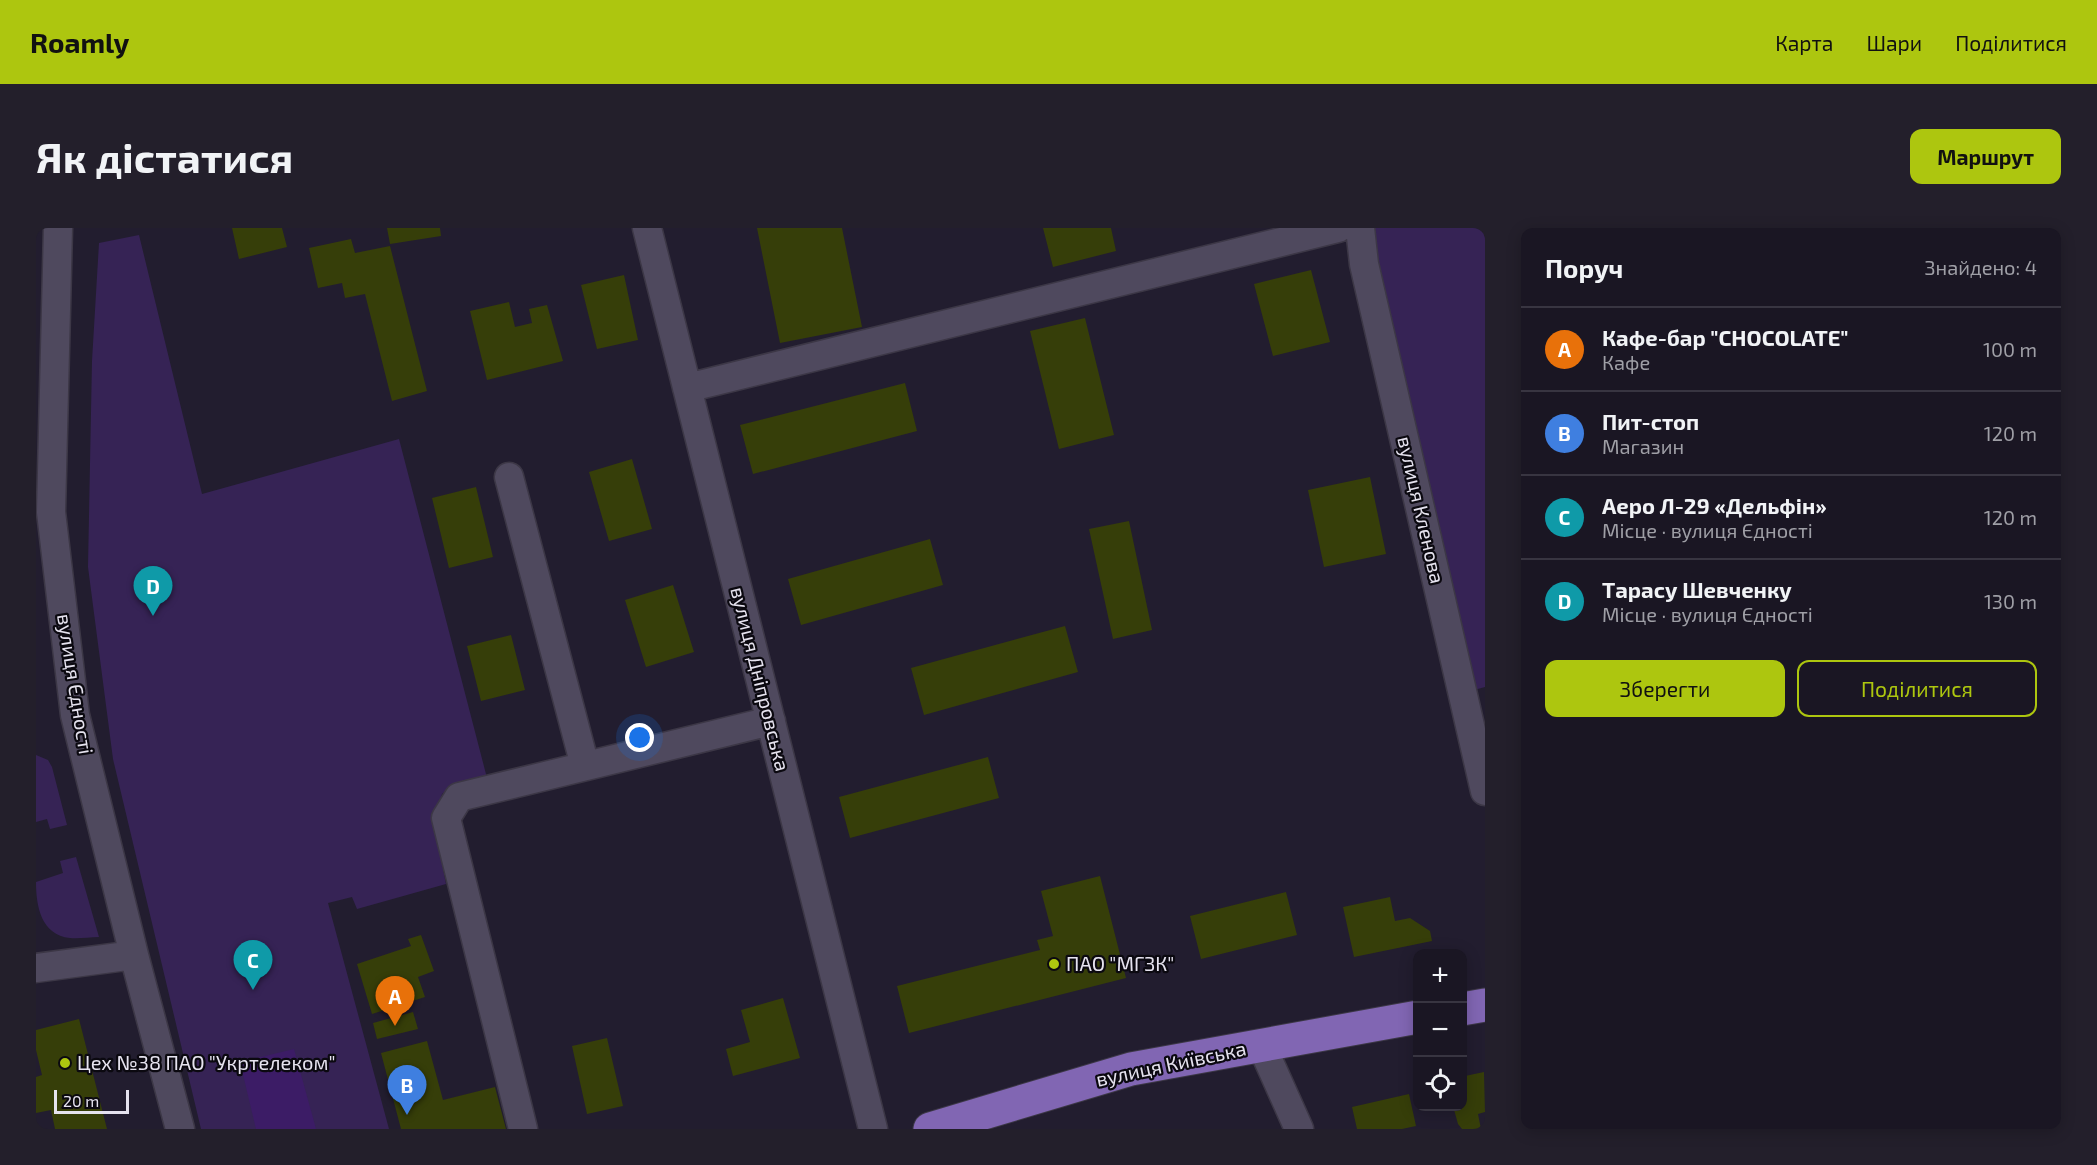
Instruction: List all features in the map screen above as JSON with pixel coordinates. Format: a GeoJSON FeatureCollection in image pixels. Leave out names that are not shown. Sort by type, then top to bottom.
{"type":"FeatureCollection","features":[{"type":"Feature","properties":{"kind":"main road"},"geometry":{"type":"LineString","coordinates":[[1467,1008],[1485,1005]]}},
{"type":"Feature","properties":{"kind":"main road","name":"вулиця Київська"},"geometry":{"type":"LineString","coordinates":[[930,1129],[1131,1069],[1413,1018]]}},
{"type":"Feature","properties":{"kind":"street","name":"вулиця Єдності"},"geometry":{"type":"LineString","coordinates":[[58,228],[44,430],[51,513],[75,715],[134,955],[180,1129]]}},
{"type":"Feature","properties":{"kind":"street","name":"вулиця Дніпровська"},"geometry":{"type":"LineString","coordinates":[[647,228],[873,1129]]}},
{"type":"Feature","properties":{"kind":"street"},"geometry":{"type":"LineString","coordinates":[[687,388],[1338,228]]}},
{"type":"Feature","properties":{"kind":"street","name":"вулиця Кленова"},"geometry":{"type":"LineString","coordinates":[[1360,228],[1364,264],[1474,690],[1485,791]]}},
{"type":"Feature","properties":{"kind":"street"},"geometry":{"type":"LineString","coordinates":[[510,477],[585,766]]}},
{"type":"Feature","properties":{"kind":"street"},"geometry":{"type":"LineString","coordinates":[[523,1129],[446,818],[459,797],[771,721]]}},
{"type":"Feature","properties":{"kind":"street"},"geometry":{"type":"LineString","coordinates":[[36,968],[134,955]]}},
{"type":"Feature","properties":{"kind":"street"},"geometry":{"type":"LineString","coordinates":[[1261,1044],[1299,1129]]}},
{"type":"Feature","properties":{"kind":"shaded area"},"geometry":{"type":"Polygon","coordinates":[[[1360,228],[1485,228],[1485,687],[1463,693],[1360,228]]]}},
{"type":"Feature","properties":{"kind":"shaded area"},"geometry":{"type":"Polygon","coordinates":[[[139,235],[202,494],[399,439],[487,778],[450,787],[442,794],[434,823],[446,884],[357,909],[352,897],[328,903],[389,1129],[201,1129],[113,759],[88,567],[92,361],[99,243],[139,235]]]}},
{"type":"Feature","properties":{"kind":"shaded area"},"geometry":{"type":"Polygon","coordinates":[[[36,755],[48,760],[52,767],[67,825],[50,829],[47,819],[36,822],[36,755]]]}},
{"type":"Feature","properties":{"kind":"shaded area"},"geometry":{"type":"Polygon","coordinates":[[[76,857],[99,937],[60,936],[46,925],[39,909],[36,882],[63,873],[60,861],[76,857]]]}},
{"type":"Feature","properties":{"kind":"shaded area"},"geometry":{"type":"Polygon","coordinates":[[[294,1049],[316,1129],[256,1129],[240,1062],[294,1049]]]}},
{"type":"Feature","properties":{"kind":"building"},"geometry":{"type":"Polygon","coordinates":[[[232,228],[282,228],[287,247],[239,259],[232,228]]]}},
{"type":"Feature","properties":{"kind":"building"},"geometry":{"type":"Polygon","coordinates":[[[387,228],[440,228],[441,236],[390,244],[387,228]]]}},
{"type":"Feature","properties":{"kind":"building"},"geometry":{"type":"Polygon","coordinates":[[[757,228],[842,228],[862,327],[780,343],[757,228]]]}},
{"type":"Feature","properties":{"kind":"building"},"geometry":{"type":"Polygon","coordinates":[[[1043,228],[1111,228],[1116,251],[1053,267],[1043,228]]]}},
{"type":"Feature","properties":{"kind":"building"},"geometry":{"type":"Polygon","coordinates":[[[351,239],[355,253],[390,246],[427,391],[392,401],[365,294],[345,298],[342,283],[318,288],[309,248],[351,239]]]}},
{"type":"Feature","properties":{"kind":"building"},"geometry":{"type":"Polygon","coordinates":[[[1311,270],[1330,342],[1273,356],[1254,284],[1311,270]]]}},
{"type":"Feature","properties":{"kind":"building"},"geometry":{"type":"Polygon","coordinates":[[[624,275],[638,340],[597,349],[581,285],[624,275]]]}},
{"type":"Feature","properties":{"kind":"building"},"geometry":{"type":"Polygon","coordinates":[[[509,302],[515,327],[532,323],[529,309],[547,305],[563,361],[487,380],[470,311],[509,302]]]}},
{"type":"Feature","properties":{"kind":"building"},"geometry":{"type":"Polygon","coordinates":[[[1085,318],[1114,435],[1059,449],[1030,331],[1085,318]]]}},
{"type":"Feature","properties":{"kind":"building"},"geometry":{"type":"Polygon","coordinates":[[[905,383],[917,431],[753,474],[740,425],[905,383]]]}},
{"type":"Feature","properties":{"kind":"building"},"geometry":{"type":"Polygon","coordinates":[[[632,459],[652,529],[609,541],[589,472],[632,459]]]}},
{"type":"Feature","properties":{"kind":"building"},"geometry":{"type":"Polygon","coordinates":[[[1370,477],[1386,554],[1324,567],[1308,490],[1370,477]]]}},
{"type":"Feature","properties":{"kind":"building"},"geometry":{"type":"Polygon","coordinates":[[[476,487],[493,557],[449,568],[432,498],[476,487]]]}},
{"type":"Feature","properties":{"kind":"building"},"geometry":{"type":"Polygon","coordinates":[[[1129,521],[1152,630],[1113,639],[1089,529],[1129,521]]]}},
{"type":"Feature","properties":{"kind":"building"},"geometry":{"type":"Polygon","coordinates":[[[930,539],[943,585],[801,625],[788,579],[930,539]]]}},
{"type":"Feature","properties":{"kind":"building"},"geometry":{"type":"Polygon","coordinates":[[[673,585],[694,652],[646,667],[625,600],[673,585]]]}},
{"type":"Feature","properties":{"kind":"building"},"geometry":{"type":"Polygon","coordinates":[[[1065,626],[1078,672],[924,715],[911,668],[1065,626]]]}},
{"type":"Feature","properties":{"kind":"building"},"geometry":{"type":"Polygon","coordinates":[[[511,635],[525,690],[481,701],[467,646],[511,635]]]}},
{"type":"Feature","properties":{"kind":"building"},"geometry":{"type":"Polygon","coordinates":[[[988,757],[999,798],[850,838],[839,797],[988,757]]]}},
{"type":"Feature","properties":{"kind":"building","name":"ПАО \"МГЗК\""},"geometry":{"type":"Polygon","coordinates":[[[1100,876],[1126,978],[909,1033],[897,986],[1040,950],[1037,940],[1053,936],[1041,891],[1100,876]]]}},
{"type":"Feature","properties":{"kind":"building"},"geometry":{"type":"Polygon","coordinates":[[[1286,892],[1297,935],[1201,959],[1190,916],[1286,892]]]}},
{"type":"Feature","properties":{"kind":"building"},"geometry":{"type":"Polygon","coordinates":[[[1390,897],[1395,921],[1410,918],[1430,931],[1432,941],[1354,957],[1343,907],[1390,897]]]}},
{"type":"Feature","properties":{"kind":"building"},"geometry":{"type":"Polygon","coordinates":[[[421,935],[434,971],[418,977],[425,997],[372,1014],[357,964],[411,946],[408,939],[421,935]]]}},
{"type":"Feature","properties":{"kind":"building"},"geometry":{"type":"Polygon","coordinates":[[[783,998],[800,1058],[733,1076],[726,1049],[750,1042],[741,1010],[783,998]]]}},
{"type":"Feature","properties":{"kind":"building"},"geometry":{"type":"Polygon","coordinates":[[[413,1012],[418,1029],[377,1039],[373,1023],[413,1012]]]}},
{"type":"Feature","properties":{"kind":"building","name":"Цех №38 ПАО \"Укртелеком\""},"geometry":{"type":"Polygon","coordinates":[[[79,1019],[107,1129],[55,1129],[51,1110],[36,1113],[36,1077],[42,1075],[36,1050],[36,1030],[79,1019]]]}},
{"type":"Feature","properties":{"kind":"building"},"geometry":{"type":"Polygon","coordinates":[[[607,1038],[623,1106],[587,1114],[572,1046],[607,1038]]]}},
{"type":"Feature","properties":{"kind":"building"},"geometry":{"type":"Polygon","coordinates":[[[427,1041],[443,1100],[495,1087],[506,1129],[401,1129],[381,1053],[427,1041]]]}},
{"type":"Feature","properties":{"kind":"building"},"geometry":{"type":"Polygon","coordinates":[[[1484,1072],[1485,1112],[1478,1114],[1481,1129],[1462,1129],[1454,1111],[1467,1111],[1467,1076],[1484,1072]]]}},
{"type":"Feature","properties":{"kind":"building"},"geometry":{"type":"Polygon","coordinates":[[[1409,1094],[1416,1126],[1402,1129],[1357,1129],[1352,1107],[1409,1094]]]}},
{"type":"Feature","properties":{"kind":"place","name":"Тарасу Шевченку"},"geometry":{"type":"Point","coordinates":[153,616]}},
{"type":"Feature","properties":{"kind":"place","name":"ПАО \"МГЗК\""},"geometry":{"type":"Point","coordinates":[1054,964]}},
{"type":"Feature","properties":{"kind":"place","name":"Аеро Л-29 «Дельфін»"},"geometry":{"type":"Point","coordinates":[253,990]}},
{"type":"Feature","properties":{"kind":"place","name":"Кафе-бар \"CHOCOLATE\""},"geometry":{"type":"Point","coordinates":[395,1026]}},
{"type":"Feature","properties":{"kind":"place","name":"Цех №38 ПАО \"Укртелеком\""},"geometry":{"type":"Point","coordinates":[65,1063]}},
{"type":"Feature","properties":{"kind":"place","name":"Пит-стоп"},"geometry":{"type":"Point","coordinates":[407,1115]}}]}
